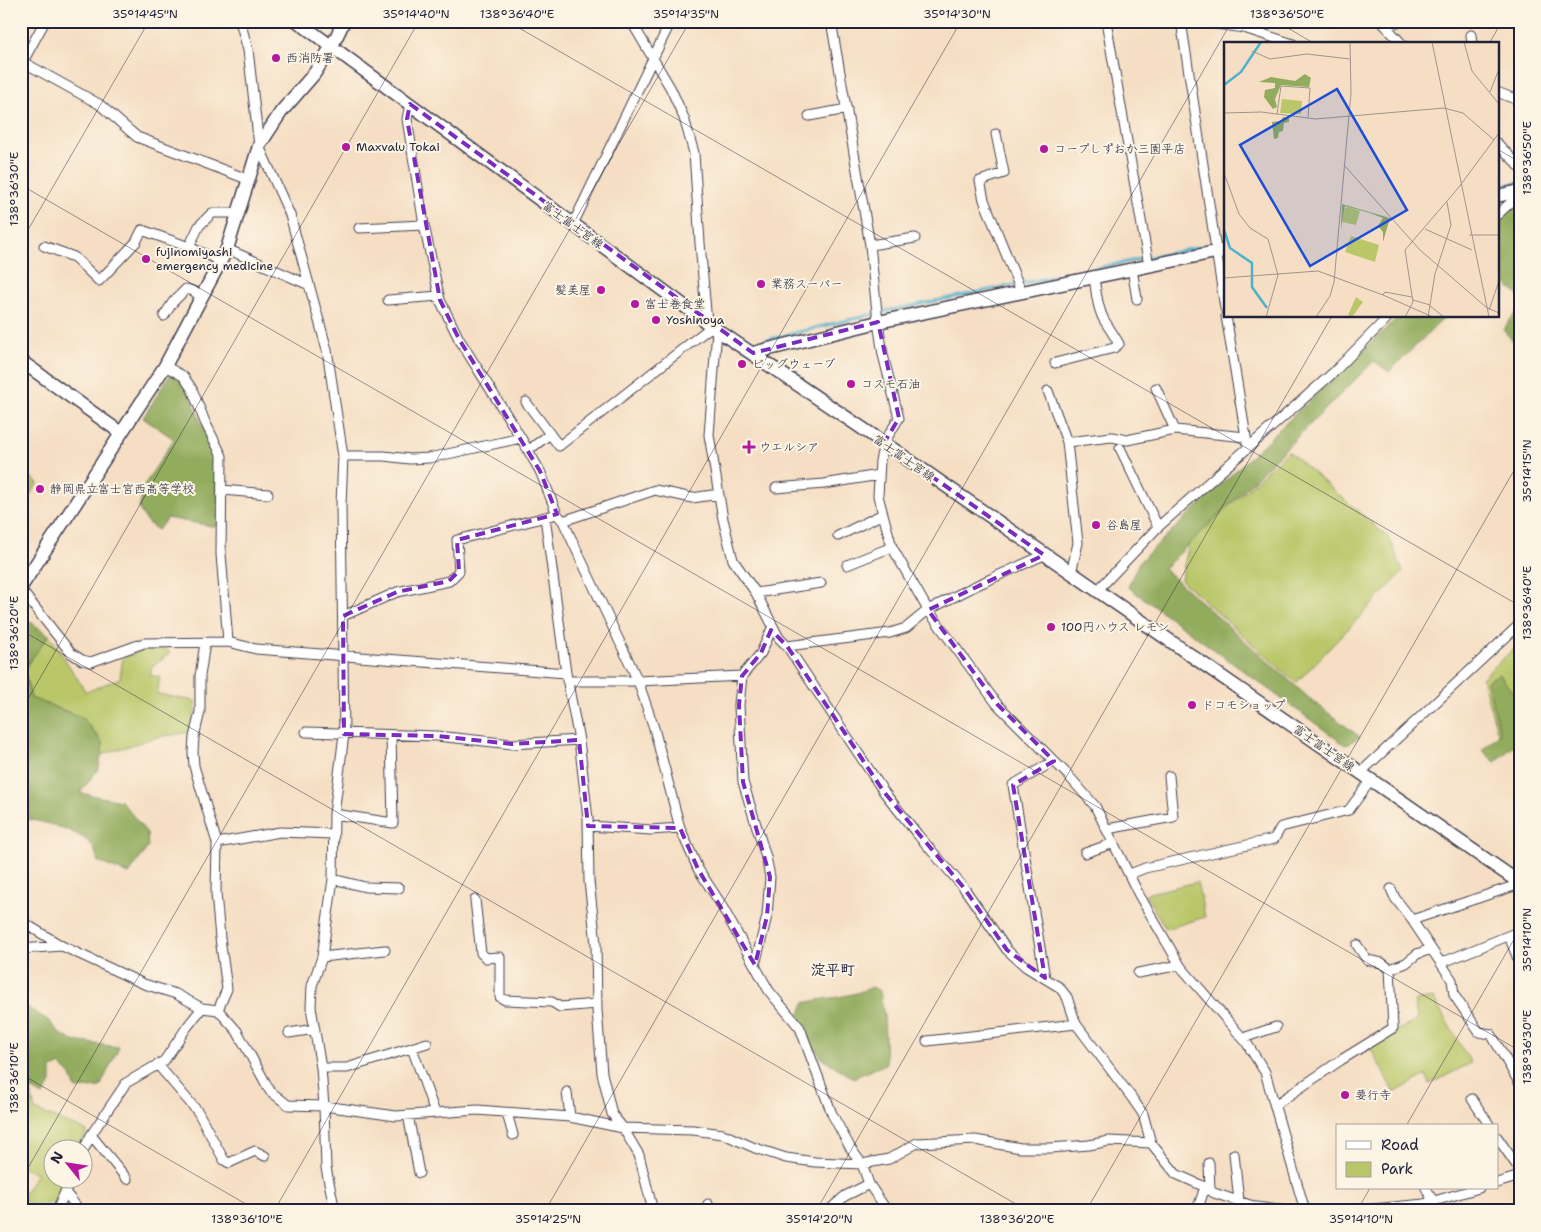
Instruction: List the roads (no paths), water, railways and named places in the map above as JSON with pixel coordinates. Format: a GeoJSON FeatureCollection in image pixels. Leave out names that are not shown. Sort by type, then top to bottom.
{"type":"FeatureCollection","features":[{"type":"Feature","properties":{"kind":"main road","name":"富士富士宮線"},"geometry":{"type":"LineString","coordinates":[[297,21],[712,326],[1520,884]]}},
{"type":"Feature","properties":{"kind":"main road"},"geometry":{"type":"LineString","coordinates":[[21,588],[165,366],[227,249],[247,179],[259,146],[281,112],[314,74],[332,46],[344,21]]}},
{"type":"Feature","properties":{"kind":"main road"},"geometry":{"type":"LineString","coordinates":[[1498,196],[1520,192]]}},
{"type":"Feature","properties":{"kind":"main road"},"geometry":{"type":"LineString","coordinates":[[753,353],[877,320],[1019,286],[1094,277],[1132,269],[1148,261],[1217,248]]}},
{"type":"Feature","properties":{"kind":"main road"},"geometry":{"type":"LineString","coordinates":[[21,361],[121,433]]}},
{"type":"Feature","properties":{"kind":"street"},"geometry":{"type":"LineString","coordinates":[[45,21],[22,63],[99,104],[137,137],[247,179]]}},
{"type":"Feature","properties":{"kind":"street"},"geometry":{"type":"LineString","coordinates":[[240,21],[248,50],[259,146],[290,215],[327,350],[343,456],[344,734],[334,814],[332,880],[322,956],[312,986],[311,1007],[321,1068],[326,1168],[335,1211]]}},
{"type":"Feature","properties":{"kind":"street"},"geometry":{"type":"LineString","coordinates":[[631,21],[671,89],[684,118],[694,152],[700,243],[712,326],[710,435],[732,560],[756,593],[779,638],[787,646],[895,806],[964,888],[1007,950],[1026,967],[1059,987],[1067,997],[1076,1024],[1143,1114],[1151,1143],[1176,1174],[1256,1209],[1287,1211]]}},
{"type":"Feature","properties":{"kind":"street"},"geometry":{"type":"LineString","coordinates":[[573,224],[654,60],[671,21]]}},
{"type":"Feature","properties":{"kind":"street"},"geometry":{"type":"LineString","coordinates":[[831,21],[870,245],[877,320],[883,355],[899,418],[884,443],[879,475],[878,496],[892,547],[928,610],[998,704],[1095,806],[1130,874],[1139,896],[1180,965],[1243,1038],[1264,1072],[1305,1211]]}},
{"type":"Feature","properties":{"kind":"street"},"geometry":{"type":"LineString","coordinates":[[1106,21],[1148,261]]}},
{"type":"Feature","properties":{"kind":"street"},"geometry":{"type":"LineString","coordinates":[[1181,21],[1224,300]]}},
{"type":"Feature","properties":{"kind":"street"},"geometry":{"type":"LineString","coordinates":[[1196,21],[1245,25],[1288,42]]}},
{"type":"Feature","properties":{"kind":"street"},"geometry":{"type":"LineString","coordinates":[[1383,23],[1403,21]]}},
{"type":"Feature","properties":{"kind":"street"},"geometry":{"type":"LineString","coordinates":[[1383,23],[1400,42]]}},
{"type":"Feature","properties":{"kind":"street"},"geometry":{"type":"LineString","coordinates":[[1498,92],[1520,101]]}},
{"type":"Feature","properties":{"kind":"street"},"geometry":{"type":"LineString","coordinates":[[410,104],[407,120],[424,225],[439,296],[459,339],[540,471],[638,682],[654,728],[680,828],[698,869],[719,901],[769,991],[800,1028],[832,1114],[851,1149],[862,1164],[869,1184],[887,1211]]}},
{"type":"Feature","properties":{"kind":"street"},"geometry":{"type":"LineString","coordinates":[[809,116],[847,109]]}},
{"type":"Feature","properties":{"kind":"street"},"geometry":{"type":"LineString","coordinates":[[996,134],[1004,172],[980,181],[984,200],[1019,286]]}},
{"type":"Feature","properties":{"kind":"street"},"geometry":{"type":"LineString","coordinates":[[1498,144],[1520,167]]}},
{"type":"Feature","properties":{"kind":"street"},"geometry":{"type":"LineString","coordinates":[[1498,214],[1520,192]]}},
{"type":"Feature","properties":{"kind":"street"},"geometry":{"type":"LineString","coordinates":[[189,247],[199,226],[212,213],[237,213]]}},
{"type":"Feature","properties":{"kind":"street"},"geometry":{"type":"LineString","coordinates":[[359,228],[424,225]]}},
{"type":"Feature","properties":{"kind":"street"},"geometry":{"type":"LineString","coordinates":[[44,246],[74,257],[99,281],[136,242],[142,230],[221,261]]}},
{"type":"Feature","properties":{"kind":"street"},"geometry":{"type":"LineString","coordinates":[[870,245],[915,238]]}},
{"type":"Feature","properties":{"kind":"street"},"geometry":{"type":"LineString","coordinates":[[227,249],[309,286]]}},
{"type":"Feature","properties":{"kind":"street"},"geometry":{"type":"LineString","coordinates":[[1132,269],[1137,299]]}},
{"type":"Feature","properties":{"kind":"street"},"geometry":{"type":"LineString","coordinates":[[1055,363],[1114,348],[1119,344],[1104,319],[1098,303],[1094,277]]}},
{"type":"Feature","properties":{"kind":"street"},"geometry":{"type":"LineString","coordinates":[[164,316],[173,302],[186,289],[202,297]]}},
{"type":"Feature","properties":{"kind":"street"},"geometry":{"type":"LineString","coordinates":[[388,300],[439,296]]}},
{"type":"Feature","properties":{"kind":"street"},"geometry":{"type":"LineString","coordinates":[[1226,318],[1247,448]]}},
{"type":"Feature","properties":{"kind":"street"},"geometry":{"type":"LineString","coordinates":[[1097,591],[1158,527],[1334,372],[1388,318]]}},
{"type":"Feature","properties":{"kind":"street"},"geometry":{"type":"LineString","coordinates":[[526,402],[559,446],[712,326]]}},
{"type":"Feature","properties":{"kind":"street"},"geometry":{"type":"LineString","coordinates":[[165,366],[183,376],[192,390],[222,456],[221,554],[228,642]]}},
{"type":"Feature","properties":{"kind":"street"},"geometry":{"type":"LineString","coordinates":[[1156,388],[1175,430]]}},
{"type":"Feature","properties":{"kind":"street"},"geometry":{"type":"LineString","coordinates":[[1048,391],[1067,442],[1078,543],[1071,573]]}},
{"type":"Feature","properties":{"kind":"street"},"geometry":{"type":"LineString","coordinates":[[1067,442],[1112,437],[1127,440],[1175,430],[1246,438]]}},
{"type":"Feature","properties":{"kind":"street"},"geometry":{"type":"LineString","coordinates":[[534,446],[550,434]]}},
{"type":"Feature","properties":{"kind":"street"},"geometry":{"type":"LineString","coordinates":[[343,456],[384,456],[410,460],[428,458],[521,438]]}},
{"type":"Feature","properties":{"kind":"street"},"geometry":{"type":"LineString","coordinates":[[1120,448],[1158,527]]}},
{"type":"Feature","properties":{"kind":"street"},"geometry":{"type":"LineString","coordinates":[[776,488],[824,484],[879,475]]}},
{"type":"Feature","properties":{"kind":"street"},"geometry":{"type":"LineString","coordinates":[[223,490],[268,494]]}},
{"type":"Feature","properties":{"kind":"street"},"geometry":{"type":"LineString","coordinates":[[343,616],[397,592],[448,581],[459,572],[456,540],[545,518],[560,517],[655,490],[692,498],[719,494]]}},
{"type":"Feature","properties":{"kind":"street"},"geometry":{"type":"LineString","coordinates":[[838,536],[883,514]]}},
{"type":"Feature","properties":{"kind":"street"},"geometry":{"type":"LineString","coordinates":[[545,518],[567,677],[579,740],[588,826],[589,881],[596,944],[602,1073],[612,1114],[639,1155],[653,1211]]}},
{"type":"Feature","properties":{"kind":"street"},"geometry":{"type":"LineString","coordinates":[[847,565],[892,547]]}},
{"type":"Feature","properties":{"kind":"street"},"geometry":{"type":"LineString","coordinates":[[787,646],[890,633],[906,628],[928,610],[975,586],[1044,555]]}},
{"type":"Feature","properties":{"kind":"street"},"geometry":{"type":"LineString","coordinates":[[756,593],[821,584]]}},
{"type":"Feature","properties":{"kind":"street"},"geometry":{"type":"LineString","coordinates":[[21,588],[71,653],[82,660],[90,662],[144,643],[228,642],[256,649],[343,655],[638,682],[742,676]]}},
{"type":"Feature","properties":{"kind":"street"},"geometry":{"type":"LineString","coordinates":[[1130,874],[1145,868],[1274,839],[1281,827],[1349,810],[1366,776],[1520,624]]}},
{"type":"Feature","properties":{"kind":"street"},"geometry":{"type":"LineString","coordinates":[[755,965],[767,916],[770,877],[759,829],[743,782],[739,705],[742,676],[761,653],[773,626]]}},
{"type":"Feature","properties":{"kind":"street"},"geometry":{"type":"LineString","coordinates":[[205,643],[200,676],[200,712],[194,737],[193,752],[194,766],[217,842],[216,893],[227,989],[218,1010]]}},
{"type":"Feature","properties":{"kind":"street"},"geometry":{"type":"LineString","coordinates":[[306,732],[437,736],[512,744],[579,740]]}},
{"type":"Feature","properties":{"kind":"street"},"geometry":{"type":"LineString","coordinates":[[334,814],[393,824],[392,735]]}},
{"type":"Feature","properties":{"kind":"street"},"geometry":{"type":"LineString","coordinates":[[1045,978],[1013,785],[1054,761]]}},
{"type":"Feature","properties":{"kind":"street"},"geometry":{"type":"LineString","coordinates":[[1107,829],[1172,817],[1169,776]]}},
{"type":"Feature","properties":{"kind":"street"},"geometry":{"type":"LineString","coordinates":[[588,826],[651,830],[680,828]]}},
{"type":"Feature","properties":{"kind":"street"},"geometry":{"type":"LineString","coordinates":[[217,842],[280,832],[333,834]]}},
{"type":"Feature","properties":{"kind":"street"},"geometry":{"type":"LineString","coordinates":[[1085,853],[1114,843]]}},
{"type":"Feature","properties":{"kind":"street"},"geometry":{"type":"LineString","coordinates":[[332,880],[365,887],[399,888]]}},
{"type":"Feature","properties":{"kind":"street"},"geometry":{"type":"LineString","coordinates":[[1412,920],[1520,884]]}},
{"type":"Feature","properties":{"kind":"street"},"geometry":{"type":"LineString","coordinates":[[1391,889],[1395,898],[1452,980],[1454,995],[1479,1032],[1491,1034],[1520,1084]]}},
{"type":"Feature","properties":{"kind":"street"},"geometry":{"type":"LineString","coordinates":[[475,900],[481,953],[486,958],[500,957],[500,997],[505,1000],[552,1002],[560,1007],[598,1004]]}},
{"type":"Feature","properties":{"kind":"street"},"geometry":{"type":"LineString","coordinates":[[21,921],[62,946],[144,984],[176,994],[202,1008],[218,1010],[237,1031],[270,1091],[288,1106],[324,1106],[396,1116],[478,1110],[570,1117],[623,1128],[693,1130],[723,1134],[755,1148],[786,1158],[815,1162],[862,1164],[889,1160],[917,1143],[975,1140],[1021,1148],[1051,1148],[1110,1141],[1151,1143]]}},
{"type":"Feature","properties":{"kind":"street"},"geometry":{"type":"LineString","coordinates":[[1440,963],[1520,931]]}},
{"type":"Feature","properties":{"kind":"street"},"geometry":{"type":"LineString","coordinates":[[1510,936],[1520,964]]}},
{"type":"Feature","properties":{"kind":"street"},"geometry":{"type":"LineString","coordinates":[[1357,945],[1367,960],[1382,963],[1390,969]]}},
{"type":"Feature","properties":{"kind":"street"},"geometry":{"type":"LineString","coordinates":[[21,949],[62,946]]}},
{"type":"Feature","properties":{"kind":"street"},"geometry":{"type":"LineString","coordinates":[[1390,969],[1406,963],[1416,954],[1431,949]]}},
{"type":"Feature","properties":{"kind":"street"},"geometry":{"type":"LineString","coordinates":[[322,956],[385,950]]}},
{"type":"Feature","properties":{"kind":"street"},"geometry":{"type":"LineString","coordinates":[[1138,973],[1180,965]]}},
{"type":"Feature","properties":{"kind":"street"},"geometry":{"type":"LineString","coordinates":[[1275,1105],[1341,1060],[1393,1028],[1390,969]]}},
{"type":"Feature","properties":{"kind":"street"},"geometry":{"type":"LineString","coordinates":[[88,1140],[126,1083],[164,1061],[202,1008]]}},
{"type":"Feature","properties":{"kind":"street"},"geometry":{"type":"LineString","coordinates":[[927,1041],[1076,1024]]}},
{"type":"Feature","properties":{"kind":"street"},"geometry":{"type":"LineString","coordinates":[[1243,1038],[1276,1027]]}},
{"type":"Feature","properties":{"kind":"street"},"geometry":{"type":"LineString","coordinates":[[289,1033],[315,1029]]}},
{"type":"Feature","properties":{"kind":"street"},"geometry":{"type":"LineString","coordinates":[[321,1068],[347,1068],[427,1043]]}},
{"type":"Feature","properties":{"kind":"street"},"geometry":{"type":"LineString","coordinates":[[412,1048],[435,1113]]}},
{"type":"Feature","properties":{"kind":"street"},"geometry":{"type":"LineString","coordinates":[[158,1065],[198,1112],[224,1160],[229,1164],[255,1151],[265,1156]]}},
{"type":"Feature","properties":{"kind":"street"},"geometry":{"type":"LineString","coordinates":[[567,1092],[570,1117]]}},
{"type":"Feature","properties":{"kind":"street"},"geometry":{"type":"LineString","coordinates":[[1472,1099],[1489,1124]]}},
{"type":"Feature","properties":{"kind":"street"},"geometry":{"type":"LineString","coordinates":[[507,1113],[513,1136]]}},
{"type":"Feature","properties":{"kind":"street"},"geometry":{"type":"LineString","coordinates":[[408,1115],[419,1173]]}},
{"type":"Feature","properties":{"kind":"street"},"geometry":{"type":"LineString","coordinates":[[91,1135],[127,1179]]}},
{"type":"Feature","properties":{"kind":"street"},"geometry":{"type":"LineString","coordinates":[[1498,1138],[1520,1170]]}},
{"type":"Feature","properties":{"kind":"street"},"geometry":{"type":"LineString","coordinates":[[1234,1154],[1239,1201]]}},
{"type":"Feature","properties":{"kind":"street"},"geometry":{"type":"LineString","coordinates":[[1197,1211],[1207,1189],[1209,1163]]}},
{"type":"Feature","properties":{"kind":"street"},"geometry":{"type":"LineString","coordinates":[[1498,1183],[1520,1176]]}},
{"type":"Feature","properties":{"kind":"street"},"geometry":{"type":"LineString","coordinates":[[828,1211],[845,1196],[869,1184]]}},
{"type":"Feature","properties":{"kind":"street"},"geometry":{"type":"LineString","coordinates":[[1426,1190],[1428,1205]]}},
{"type":"Feature","properties":{"kind":"street"},"geometry":{"type":"LineString","coordinates":[[1352,1211],[1428,1205],[1473,1190]]}},
{"type":"Feature","properties":{"kind":"street"},"geometry":{"type":"LineString","coordinates":[[57,1211],[65,1192],[80,1211]]}},
{"type":"Feature","properties":{"kind":"waterway"},"geometry":{"type":"LineString","coordinates":[[1498,187],[1520,182]]}},
{"type":"Feature","properties":{"kind":"waterway"},"geometry":{"type":"LineString","coordinates":[[761,341],[886,311],[1224,242]]}},
{"type":"Feature","properties":{"kind":"place","name":"西消防署"},"geometry":{"type":"Point","coordinates":[276,58]}},
{"type":"Feature","properties":{"kind":"place","name":"Maxvalu Tokai"},"geometry":{"type":"Point","coordinates":[346,147]}},
{"type":"Feature","properties":{"kind":"place","name":"コープしずおか三園平店"},"geometry":{"type":"Point","coordinates":[1044,149]}},
{"type":"Feature","properties":{"kind":"place","name":"fujinomiyashi emergency medicine"},"geometry":{"type":"Point","coordinates":[146,259]}},
{"type":"Feature","properties":{"kind":"place","name":"業務スーパー"},"geometry":{"type":"Point","coordinates":[761,284]}},
{"type":"Feature","properties":{"kind":"place","name":"髪美屋"},"geometry":{"type":"Point","coordinates":[601,290]}},
{"type":"Feature","properties":{"kind":"place","name":"富士巻食堂"},"geometry":{"type":"Point","coordinates":[635,304]}},
{"type":"Feature","properties":{"kind":"place","name":"Yoshinoya"},"geometry":{"type":"Point","coordinates":[656,320]}},
{"type":"Feature","properties":{"kind":"place","name":"ビッグウェーブ"},"geometry":{"type":"Point","coordinates":[742,364]}},
{"type":"Feature","properties":{"kind":"place","name":"コスモ石油"},"geometry":{"type":"Point","coordinates":[851,384]}},
{"type":"Feature","properties":{"kind":"place","name":"ウエルシア"},"geometry":{"type":"Point","coordinates":[749,447]}},
{"type":"Feature","properties":{"kind":"place","name":"静岡県立富士宮西高等学校"},"geometry":{"type":"Point","coordinates":[40,489]}},
{"type":"Feature","properties":{"kind":"place","name":"谷島屋"},"geometry":{"type":"Point","coordinates":[1096,525]}},
{"type":"Feature","properties":{"kind":"place","name":"100円ハウス レモン"},"geometry":{"type":"Point","coordinates":[1051,627]}},
{"type":"Feature","properties":{"kind":"place","name":"ドコモショップ"},"geometry":{"type":"Point","coordinates":[1192,705]}},
{"type":"Feature","properties":{"kind":"place","name":"要行寺"},"geometry":{"type":"Point","coordinates":[1345,1095]}},
{"type":"Feature","properties":{"kind":"district","name":"淀平町"},"geometry":{"type":"Point","coordinates":[833,970]}}]}
